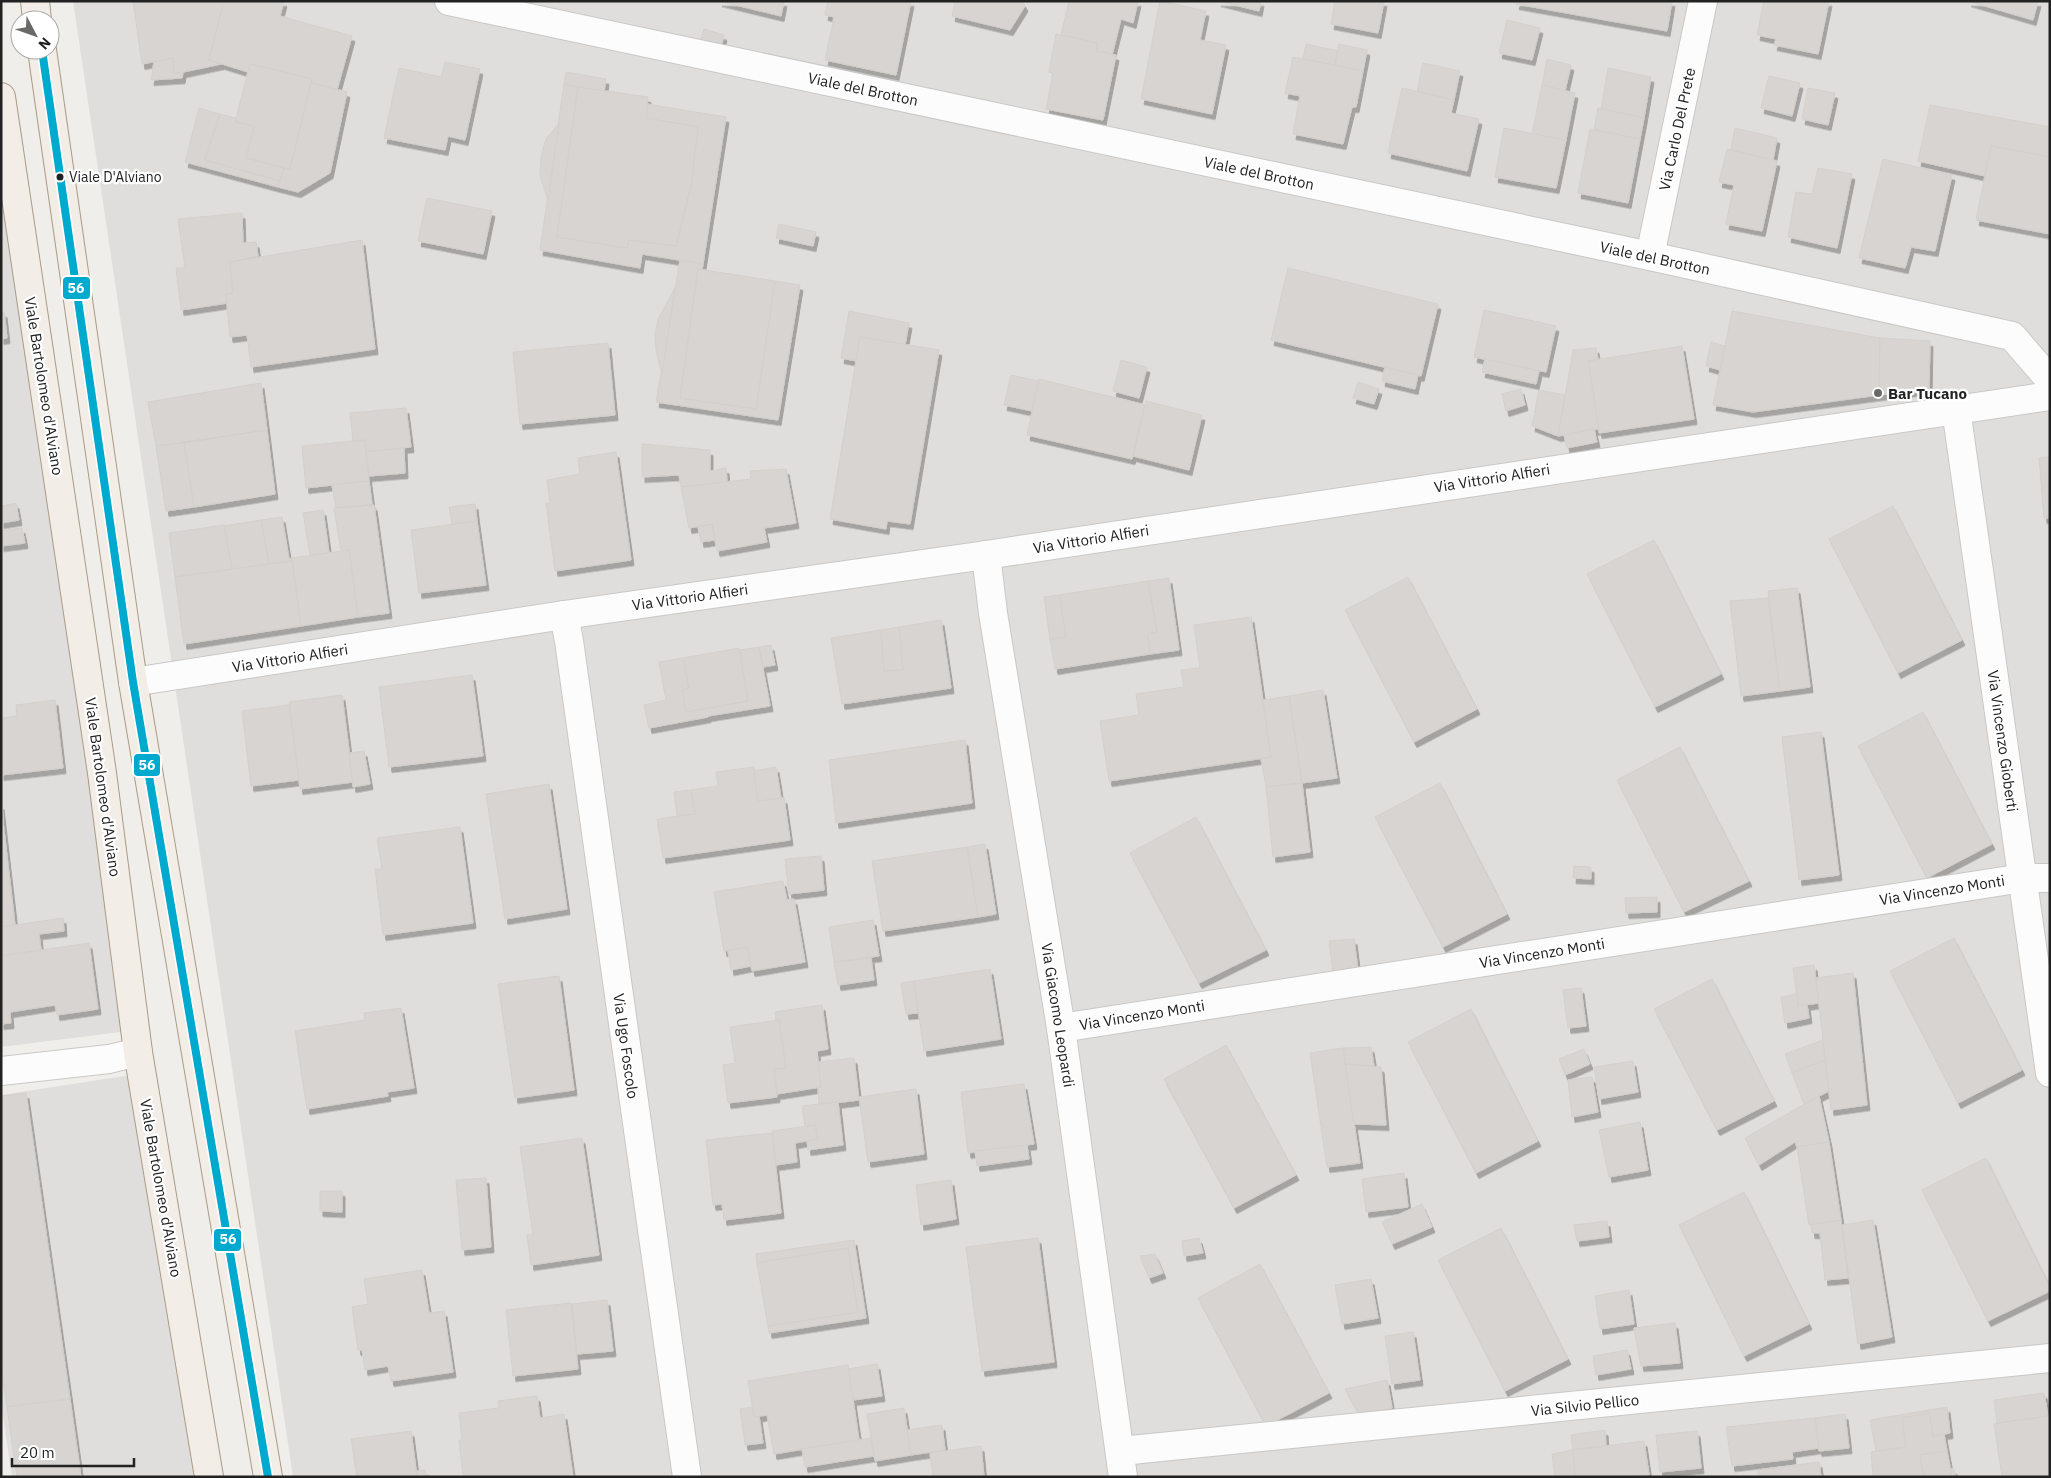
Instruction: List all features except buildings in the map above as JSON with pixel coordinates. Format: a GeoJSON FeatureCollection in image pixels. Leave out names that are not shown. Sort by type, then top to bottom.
{"type":"FeatureCollection","features":[{"type":"Feature","properties":{"kind":"main road"},"geometry":{"type":"LineString","coordinates":[[43,60],[133,682],[268,1477]]}},
{"type":"Feature","properties":{"kind":"main road","name":"Viale Bartolomeo d'Alviano"},"geometry":{"type":"LineString","coordinates":[[1,97],[7,173],[102,773],[138,1052],[209,1477]]}},
{"type":"Feature","properties":{"kind":"street","name":"Viale del Brotton"},"geometry":{"type":"LineString","coordinates":[[449,1],[1650,256],[2012,336],[2050,380]]}},
{"type":"Feature","properties":{"kind":"street","name":"Via Carlo Del Prete"},"geometry":{"type":"LineString","coordinates":[[1650,256],[1703,1]]}},
{"type":"Feature","properties":{"kind":"street","name":"Via Vittorio Alfieri"},"geometry":{"type":"LineString","coordinates":[[133,682],[564,615],[986,555],[2050,396]]}},
{"type":"Feature","properties":{"kind":"street","name":"Via Vincenzo Gioberti"},"geometry":{"type":"LineString","coordinates":[[1956,409],[2050,1073]]}},
{"type":"Feature","properties":{"kind":"street","name":"Via Giacomo Leopardi"},"geometry":{"type":"LineString","coordinates":[[986,555],[993,613],[1061,1028],[1122,1464]]}},
{"type":"Feature","properties":{"kind":"street","name":"Via Ugo Foscolo"},"geometry":{"type":"LineString","coordinates":[[564,615],[686,1477]]}},
{"type":"Feature","properties":{"kind":"street","name":"Via Vincenzo Monti"},"geometry":{"type":"LineString","coordinates":[[1061,1028],[2023,878],[2050,878]]}},
{"type":"Feature","properties":{"kind":"street"},"geometry":{"type":"LineString","coordinates":[[1,1071],[109,1058],[138,1052]]}},
{"type":"Feature","properties":{"kind":"street","name":"Via Silvio Pellico"},"geometry":{"type":"LineString","coordinates":[[1122,1464],[2050,1358]]}},
{"type":"Feature","properties":{"kind":"shaded area"},"geometry":{"type":"Polygon","coordinates":[[[73,1],[2050,1],[2050,1477],[293,1477],[73,1]]]}},
{"type":"Feature","properties":{"kind":"shaded area"},"geometry":{"type":"Polygon","coordinates":[[[1,192],[127,1027],[121,1032],[1,1047],[1,192]]]}},
{"type":"Feature","properties":{"kind":"shaded area"},"geometry":{"type":"Polygon","coordinates":[[[131,1075],[196,1477],[12,1477],[1,1402],[1,1095],[131,1075]]]}},
{"type":"Feature","properties":{"kind":"transit line","name":"56"},"geometry":{"type":"LineString","coordinates":[[43,60],[133,682],[268,1477]]}},
{"type":"Feature","properties":{"kind":"place","name":"Viale D'Alviano"},"geometry":{"type":"Point","coordinates":[60,177]}},
{"type":"Feature","properties":{"kind":"place","name":"Bar Tucano"},"geometry":{"type":"Point","coordinates":[1878,393]}}]}
